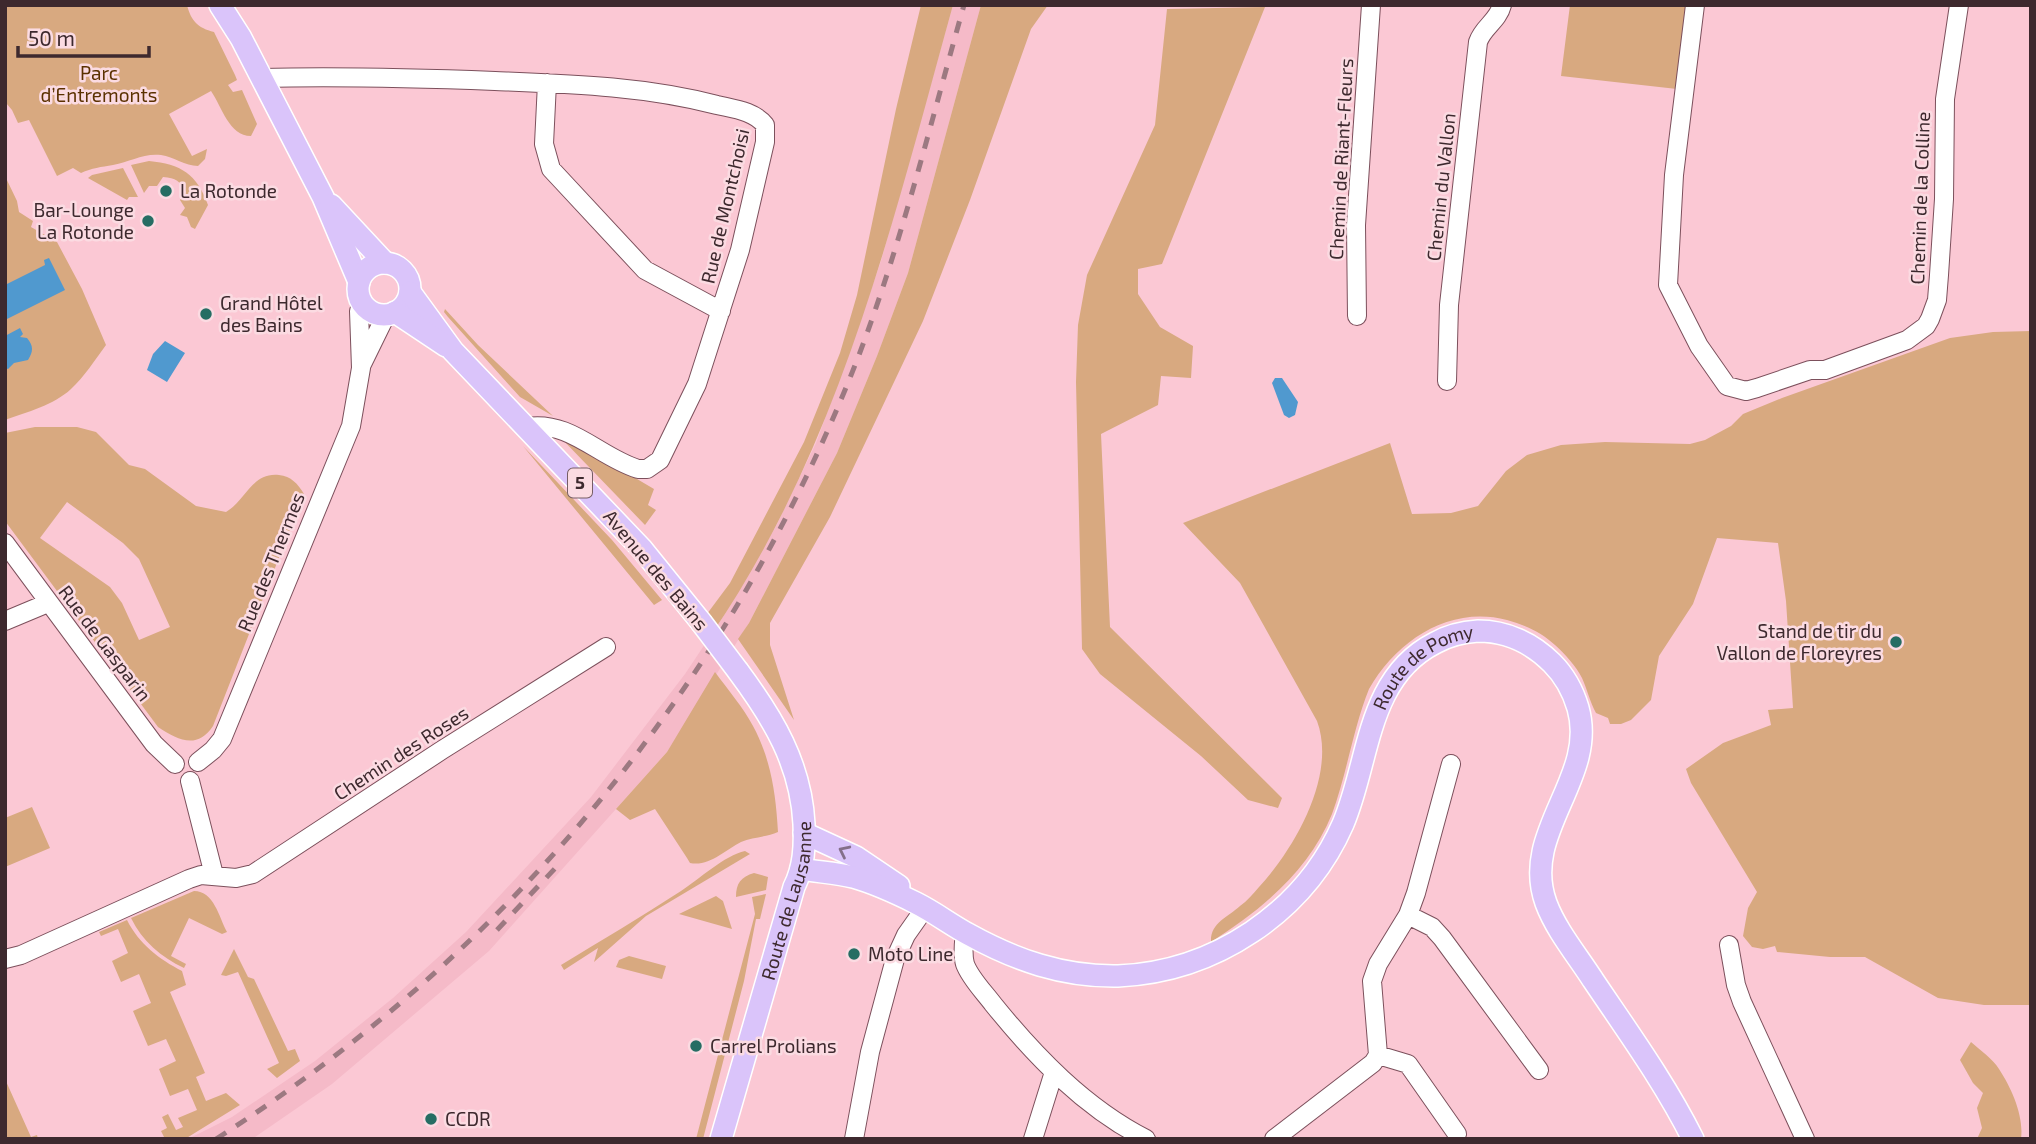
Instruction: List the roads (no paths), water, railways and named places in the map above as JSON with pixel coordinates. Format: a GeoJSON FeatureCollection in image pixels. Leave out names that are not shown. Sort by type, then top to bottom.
{"type":"FeatureCollection","features":[{"type":"Feature","properties":{"kind":"main road"},"geometry":{"type":"LineString","coordinates":[[220,5],[241,38],[323,197],[359,282],[359,298],[370,311],[391,314],[405,304],[410,292],[404,272],[385,263],[323,197]]}},
{"type":"Feature","properties":{"kind":"main road"},"geometry":{"type":"LineString","coordinates":[[231,5],[241,38]]}},
{"type":"Feature","properties":{"kind":"main road"},"geometry":{"type":"LineString","coordinates":[[359,282],[368,268],[385,263]]}},
{"type":"Feature","properties":{"kind":"main road","name":"5"},"geometry":{"type":"LineString","coordinates":[[410,292],[453,351]]}},
{"type":"Feature","properties":{"kind":"main road","name":"5"},"geometry":{"type":"LineString","coordinates":[[391,314],[453,351]]}},
{"type":"Feature","properties":{"kind":"main road","name":"Avenue des Bains"},"geometry":{"type":"LineString","coordinates":[[453,351],[642,549],[738,671]]}},
{"type":"Feature","properties":{"kind":"main road","name":"Route de Pomy"},"geometry":{"type":"LineString","coordinates":[[801,869],[853,877],[922,906],[999,950],[1033,964],[1064,972],[1118,976],[1188,964],[1229,947],[1268,921],[1314,874],[1333,844],[1350,807],[1371,726],[1383,695],[1401,668],[1420,650],[1450,635],[1486,631],[1511,636],[1540,652],[1557,667],[1574,697],[1580,717],[1579,758],[1547,833],[1541,856],[1541,879],[1545,899],[1561,931],[1676,1106],[1693,1139]]}},
{"type":"Feature","properties":{"kind":"main road","name":"Route de Lausanne"},"geometry":{"type":"LineString","coordinates":[[721,1139],[801,869],[804,833],[801,791],[793,763],[780,734],[738,671]]}},
{"type":"Feature","properties":{"kind":"main road","name":"Route de Pomy"},"geometry":{"type":"LineString","coordinates":[[804,833],[856,857],[892,880],[922,906]]}},
{"type":"Feature","properties":{"kind":"street","name":"Chemin de Riant-Fleurs"},"geometry":{"type":"LineString","coordinates":[[1357,316],[1356,225],[1371,5]]}},
{"type":"Feature","properties":{"kind":"street","name":"Chemin du Vallon"},"geometry":{"type":"LineString","coordinates":[[1447,381],[1449,305],[1478,42],[1482,31],[1500,12],[1502,5]]}},
{"type":"Feature","properties":{"kind":"street","name":"Chemin de la Colline"},"geometry":{"type":"LineString","coordinates":[[1695,5],[1675,162],[1668,285],[1714,370],[1727,386],[1746,391],[1810,370],[1825,370],[1889,348],[1918,333],[1930,319],[1937,300],[1939,275],[1946,84],[1959,5]]}},
{"type":"Feature","properties":{"kind":"street","name":"Rue de Montchoisi"},"geometry":{"type":"LineString","coordinates":[[261,78],[429,79],[608,85],[659,92],[746,112],[756,116],[765,125],[765,142],[750,207],[721,311],[697,384],[660,460],[647,470],[629,466],[563,430],[543,424],[527,427]]}},
{"type":"Feature","properties":{"kind":"street","name":"Rue de Montchoisi"},"geometry":{"type":"LineString","coordinates":[[547,83],[544,144],[551,169],[645,270],[721,311]]}},
{"type":"Feature","properties":{"kind":"street","name":"Rue des Thermes"},"geometry":{"type":"LineString","coordinates":[[198,762],[213,750],[222,738],[351,426],[361,368],[359,311],[363,305]]}},
{"type":"Feature","properties":{"kind":"street","name":"Rue des Thermes"},"geometry":{"type":"LineString","coordinates":[[361,368],[391,314]]}},
{"type":"Feature","properties":{"kind":"street","name":"Rue de Gasparin"},"geometry":{"type":"LineString","coordinates":[[5,543],[154,744],[175,764]]}},
{"type":"Feature","properties":{"kind":"street"},"geometry":{"type":"LineString","coordinates":[[5,621],[48,603]]}},
{"type":"Feature","properties":{"kind":"street","name":"Chemin des Roses"},"geometry":{"type":"LineString","coordinates":[[5,959],[21,955],[201,875],[236,878],[253,874],[606,647]]}},
{"type":"Feature","properties":{"kind":"street"},"geometry":{"type":"LineString","coordinates":[[187,756],[198,762],[199,774],[190,781],[179,779],[175,764],[180,759],[187,756]]}},
{"type":"Feature","properties":{"kind":"street"},"geometry":{"type":"LineString","coordinates":[[1274,1139],[1373,1063],[1378,1055],[1371,981],[1378,964],[1408,915],[1451,764]]}},
{"type":"Feature","properties":{"kind":"street"},"geometry":{"type":"LineString","coordinates":[[190,781],[214,875]]}},
{"type":"Feature","properties":{"kind":"street"},"geometry":{"type":"LineString","coordinates":[[854,1139],[870,1052],[895,959],[922,906]]}},
{"type":"Feature","properties":{"kind":"street"},"geometry":{"type":"LineString","coordinates":[[1408,915],[1426,923],[1442,937],[1539,1070]]}},
{"type":"Feature","properties":{"kind":"street"},"geometry":{"type":"LineString","coordinates":[[965,932],[963,949],[966,965],[1005,1019],[1054,1072],[1095,1107],[1146,1139]]}},
{"type":"Feature","properties":{"kind":"street"},"geometry":{"type":"LineString","coordinates":[[1729,945],[1742,1002],[1805,1139]]}},
{"type":"Feature","properties":{"kind":"street"},"geometry":{"type":"LineString","coordinates":[[1378,1055],[1408,1064],[1457,1133]]}},
{"type":"Feature","properties":{"kind":"street"},"geometry":{"type":"LineString","coordinates":[[1032,1139],[1054,1072]]}},
{"type":"Feature","properties":{"kind":"water"},"geometry":{"type":"Polygon","coordinates":[[[49,258],[65,290],[5,320],[5,285],[45,265],[44,260],[49,258]]]}},
{"type":"Feature","properties":{"kind":"water"},"geometry":{"type":"Polygon","coordinates":[[[20,328],[23,334],[20,337],[27,338],[32,352],[28,360],[5,368],[5,336],[20,328]]]}},
{"type":"Feature","properties":{"kind":"water"},"geometry":{"type":"Polygon","coordinates":[[[165,341],[185,353],[167,382],[147,370],[153,354],[165,341]]]}},
{"type":"Feature","properties":{"kind":"water"},"geometry":{"type":"Polygon","coordinates":[[[1275,378],[1282,378],[1298,402],[1295,415],[1289,418],[1284,415],[1272,383],[1275,378]]]}},
{"type":"Feature","properties":{"kind":"railway"},"geometry":{"type":"LineString","coordinates":[[216,1139],[323,1065],[423,983],[516,894],[601,799],[678,697],[747,589],[807,475],[859,355],[902,225],[964,5]]}},
{"type":"Feature","properties":{"kind":"railway"},"geometry":{"type":"LineString","coordinates":[[497,930],[562,861]]}},
{"type":"Feature","properties":{"kind":"place","name":"La Rotonde"},"geometry":{"type":"Point","coordinates":[166,191]}},
{"type":"Feature","properties":{"kind":"place","name":"Bar-Lounge La Rotonde"},"geometry":{"type":"Point","coordinates":[148,221]}},
{"type":"Feature","properties":{"kind":"place","name":"Grand Hôtel des Bains"},"geometry":{"type":"Point","coordinates":[206,314]}},
{"type":"Feature","properties":{"kind":"place","name":"Stand de tir du Vallon de Floreyres"},"geometry":{"type":"Point","coordinates":[1896,642]}},
{"type":"Feature","properties":{"kind":"place","name":"Moto Line"},"geometry":{"type":"Point","coordinates":[854,954]}},
{"type":"Feature","properties":{"kind":"place","name":"Carrel Prolians"},"geometry":{"type":"Point","coordinates":[696,1046]}},
{"type":"Feature","properties":{"kind":"place","name":"CCDR"},"geometry":{"type":"Point","coordinates":[431,1119]}},
{"type":"Feature","properties":{"kind":"park label","name":"Parc d’Entremonts"},"geometry":{"type":"Point","coordinates":[99,84]}}]}
